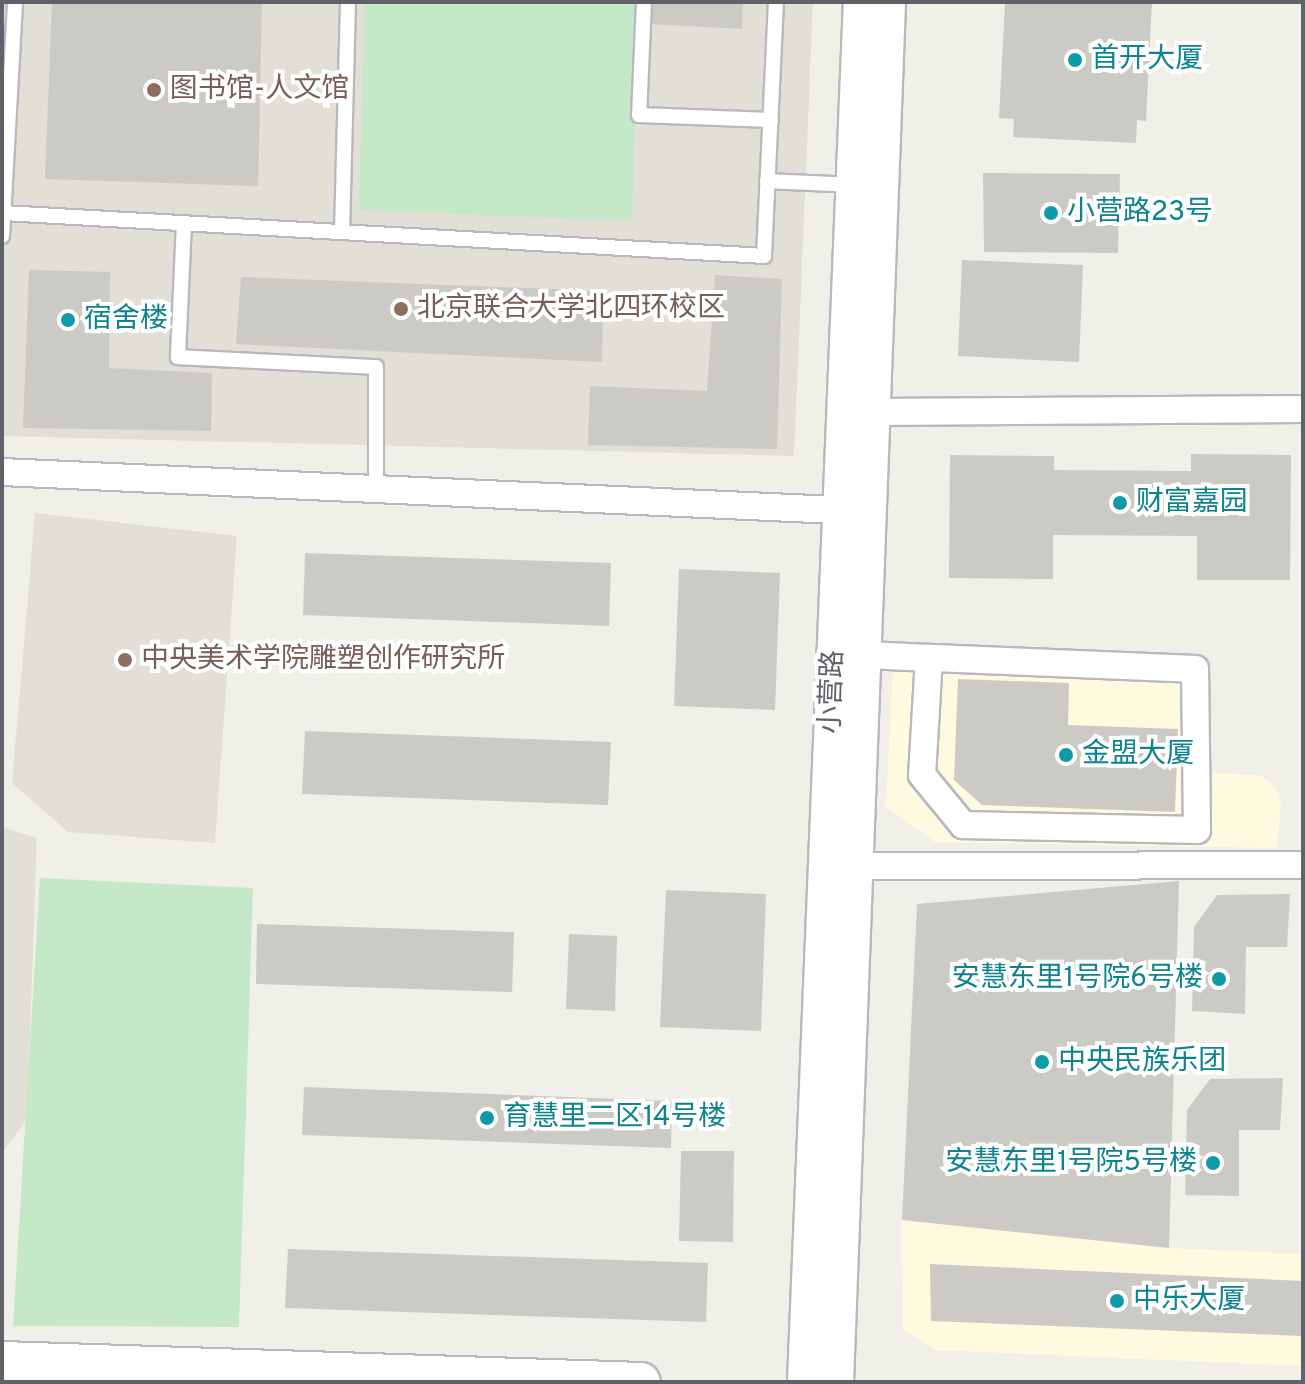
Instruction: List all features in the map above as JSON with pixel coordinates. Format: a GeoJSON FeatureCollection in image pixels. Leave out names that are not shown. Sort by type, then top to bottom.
{"type":"FeatureCollection","features":[{"type":"Feature","properties":{"kind":"main road"},"geometry":{"type":"LineString","coordinates":[[2,1361],[641,1382]]}},
{"type":"Feature","properties":{"kind":"street","name":"小营路"},"geometry":{"type":"LineString","coordinates":[[836,1382],[867,655],[855,511],[844,444],[861,2]]}},
{"type":"Feature","properties":{"kind":"street","name":"小营路"},"geometry":{"type":"LineString","coordinates":[[805,1382],[855,511],[873,412],[888,2]]}},
{"type":"Feature","properties":{"kind":"street"},"geometry":{"type":"LineString","coordinates":[[844,444],[873,412],[1303,409]]}},
{"type":"Feature","properties":{"kind":"street"},"geometry":{"type":"LineString","coordinates":[[2,472],[855,511]]}},
{"type":"Feature","properties":{"kind":"street"},"geometry":{"type":"LineString","coordinates":[[867,655],[1195,669],[1197,830],[963,825],[922,775],[929,658]]}},
{"type":"Feature","properties":{"kind":"street"},"geometry":{"type":"LineString","coordinates":[[858,866],[1303,865]]}},
{"type":"Feature","properties":{"kind":"lane"},"geometry":{"type":"LineString","coordinates":[[2,236],[15,2]]}},
{"type":"Feature","properties":{"kind":"lane"},"geometry":{"type":"LineString","coordinates":[[342,232],[348,2]]}},
{"type":"Feature","properties":{"kind":"lane"},"geometry":{"type":"LineString","coordinates":[[644,2],[639,115],[771,120]]}},
{"type":"Feature","properties":{"kind":"lane"},"geometry":{"type":"LineString","coordinates":[[3,213],[764,256],[776,2]]}},
{"type":"Feature","properties":{"kind":"lane"},"geometry":{"type":"LineString","coordinates":[[767,181],[854,185]]}},
{"type":"Feature","properties":{"kind":"lane"},"geometry":{"type":"LineString","coordinates":[[184,223],[178,357],[376,367],[376,489]]}},
{"type":"Feature","properties":{"kind":"shaded area","name":"北京联合大学北四环校区"},"geometry":{"type":"Polygon","coordinates":[[[2,2],[813,2],[794,456],[2,436],[2,2]]]}},
{"type":"Feature","properties":{"kind":"shaded area","name":"中央美术学院雕塑创作研究所"},"geometry":{"type":"Polygon","coordinates":[[[35,513],[237,536],[215,843],[68,832],[12,783],[35,513]]]}},
{"type":"Feature","properties":{"kind":"shaded area","name":"金盟大厦"},"geometry":{"type":"Polygon","coordinates":[[[894,647],[1202,660],[1209,672],[1208,772],[1262,776],[1276,788],[1281,805],[1277,848],[935,842],[886,807],[894,647]]]}},
{"type":"Feature","properties":{"kind":"shaded area"},"geometry":{"type":"Polygon","coordinates":[[[2,827],[37,838],[27,1119],[2,1153],[2,827]]]}},
{"type":"Feature","properties":{"kind":"shaded area"},"geometry":{"type":"Polygon","coordinates":[[[902,1220],[1169,1248],[1303,1254],[1303,1366],[936,1350],[903,1329],[902,1220]]]}},
{"type":"Feature","properties":{"kind":"green space"},"geometry":{"type":"Polygon","coordinates":[[[365,2],[638,2],[632,221],[359,210],[365,2]]]}},
{"type":"Feature","properties":{"kind":"green space"},"geometry":{"type":"Polygon","coordinates":[[[40,878],[253,888],[239,1327],[13,1326],[40,878]]]}},
{"type":"Feature","properties":{"kind":"building","name":"图书馆-人文馆"},"geometry":{"type":"Polygon","coordinates":[[[52,2],[262,2],[258,186],[45,179],[52,2]]]}},
{"type":"Feature","properties":{"kind":"building"},"geometry":{"type":"Polygon","coordinates":[[[651,2],[743,2],[742,29],[650,24],[651,2]]]}},
{"type":"Feature","properties":{"kind":"building","name":"首开大厦"},"geometry":{"type":"Polygon","coordinates":[[[1005,2],[1152,2],[1146,121],[1137,120],[1136,143],[1013,137],[1014,119],[999,118],[1005,2]]]}},
{"type":"Feature","properties":{"kind":"building","name":"小营路23号"},"geometry":{"type":"Polygon","coordinates":[[[983,173],[1120,174],[1118,253],[984,252],[983,173]]]}},
{"type":"Feature","properties":{"kind":"building"},"geometry":{"type":"Polygon","coordinates":[[[962,260],[1083,265],[1079,362],[958,356],[962,260]]]}},
{"type":"Feature","properties":{"kind":"building","name":"宿舍楼"},"geometry":{"type":"Polygon","coordinates":[[[29,270],[110,272],[109,368],[212,373],[211,431],[23,428],[29,270]]]}},
{"type":"Feature","properties":{"kind":"building"},"geometry":{"type":"Polygon","coordinates":[[[715,275],[782,279],[777,449],[588,445],[590,386],[707,391],[715,275]]]}},
{"type":"Feature","properties":{"kind":"building"},"geometry":{"type":"Polygon","coordinates":[[[241,277],[603,291],[602,362],[236,344],[241,277]]]}},
{"type":"Feature","properties":{"kind":"building","name":"财富嘉园"},"geometry":{"type":"Polygon","coordinates":[[[1191,454],[1291,455],[1290,580],[1197,580],[1197,536],[1053,535],[1053,579],[949,578],[950,455],[1054,456],[1054,470],[1191,471],[1191,454]]]}},
{"type":"Feature","properties":{"kind":"building"},"geometry":{"type":"Polygon","coordinates":[[[305,553],[611,563],[609,626],[303,615],[305,553]]]}},
{"type":"Feature","properties":{"kind":"building"},"geometry":{"type":"Polygon","coordinates":[[[679,569],[780,573],[775,710],[674,706],[679,569]]]}},
{"type":"Feature","properties":{"kind":"building","name":"金盟大厦"},"geometry":{"type":"Polygon","coordinates":[[[958,679],[1069,683],[1068,725],[1178,729],[1175,812],[982,805],[954,780],[958,679]]]}},
{"type":"Feature","properties":{"kind":"building"},"geometry":{"type":"Polygon","coordinates":[[[305,731],[611,742],[608,805],[302,794],[305,731]]]}},
{"type":"Feature","properties":{"kind":"building","name":"中央民族乐团"},"geometry":{"type":"Polygon","coordinates":[[[1179,881],[1169,1248],[902,1220],[917,904],[1179,881]]]}},
{"type":"Feature","properties":{"kind":"building"},"geometry":{"type":"Polygon","coordinates":[[[666,890],[766,894],[761,1031],[660,1027],[666,890]]]}},
{"type":"Feature","properties":{"kind":"building","name":"安慧东里1号院6号楼"},"geometry":{"type":"Polygon","coordinates":[[[1290,894],[1287,947],[1246,947],[1245,1014],[1192,1011],[1194,927],[1217,895],[1290,894]]]}},
{"type":"Feature","properties":{"kind":"building"},"geometry":{"type":"Polygon","coordinates":[[[257,924],[514,932],[512,992],[256,984],[257,924]]]}},
{"type":"Feature","properties":{"kind":"building"},"geometry":{"type":"Polygon","coordinates":[[[569,934],[617,936],[615,1011],[566,1009],[569,934]]]}},
{"type":"Feature","properties":{"kind":"building","name":"安慧东里1号院5号楼"},"geometry":{"type":"Polygon","coordinates":[[[1283,1078],[1280,1130],[1239,1130],[1239,1196],[1185,1195],[1187,1110],[1210,1079],[1283,1078]]]}},
{"type":"Feature","properties":{"kind":"building","name":"育慧里二区14号楼"},"geometry":{"type":"Polygon","coordinates":[[[304,1087],[672,1101],[671,1148],[302,1135],[304,1087]]]}},
{"type":"Feature","properties":{"kind":"building"},"geometry":{"type":"Polygon","coordinates":[[[681,1151],[734,1151],[733,1242],[679,1241],[681,1151]]]}},
{"type":"Feature","properties":{"kind":"building"},"geometry":{"type":"Polygon","coordinates":[[[288,1249],[708,1263],[706,1322],[285,1308],[288,1249]]]}},
{"type":"Feature","properties":{"kind":"building","name":"中乐大厦"},"geometry":{"type":"Polygon","coordinates":[[[930,1264],[1303,1281],[1303,1336],[931,1321],[930,1264]]]}},
{"type":"Feature","properties":{"kind":"place","name":"首开大厦"},"geometry":{"type":"Point","coordinates":[1075,60]}},
{"type":"Feature","properties":{"kind":"place","name":"图书馆-人文馆"},"geometry":{"type":"Point","coordinates":[154,90]}},
{"type":"Feature","properties":{"kind":"place","name":"小营路23号"},"geometry":{"type":"Point","coordinates":[1051,213]}},
{"type":"Feature","properties":{"kind":"place","name":"北京联合大学北四环校区"},"geometry":{"type":"Point","coordinates":[401,309]}},
{"type":"Feature","properties":{"kind":"place","name":"宿舍楼"},"geometry":{"type":"Point","coordinates":[68,320]}},
{"type":"Feature","properties":{"kind":"place","name":"财富嘉园"},"geometry":{"type":"Point","coordinates":[1120,503]}},
{"type":"Feature","properties":{"kind":"place","name":"中央美术学院雕塑创作研究所"},"geometry":{"type":"Point","coordinates":[125,660]}},
{"type":"Feature","properties":{"kind":"place","name":"金盟大厦"},"geometry":{"type":"Point","coordinates":[1066,755]}},
{"type":"Feature","properties":{"kind":"place","name":"安慧东里1号院6号楼"},"geometry":{"type":"Point","coordinates":[1219,979]}},
{"type":"Feature","properties":{"kind":"place","name":"中央民族乐团"},"geometry":{"type":"Point","coordinates":[1042,1062]}},
{"type":"Feature","properties":{"kind":"place","name":"育慧里二区14号楼"},"geometry":{"type":"Point","coordinates":[487,1118]}},
{"type":"Feature","properties":{"kind":"place","name":"安慧东里1号院5号楼"},"geometry":{"type":"Point","coordinates":[1213,1163]}},
{"type":"Feature","properties":{"kind":"place","name":"中乐大厦"},"geometry":{"type":"Point","coordinates":[1117,1301]}}]}
